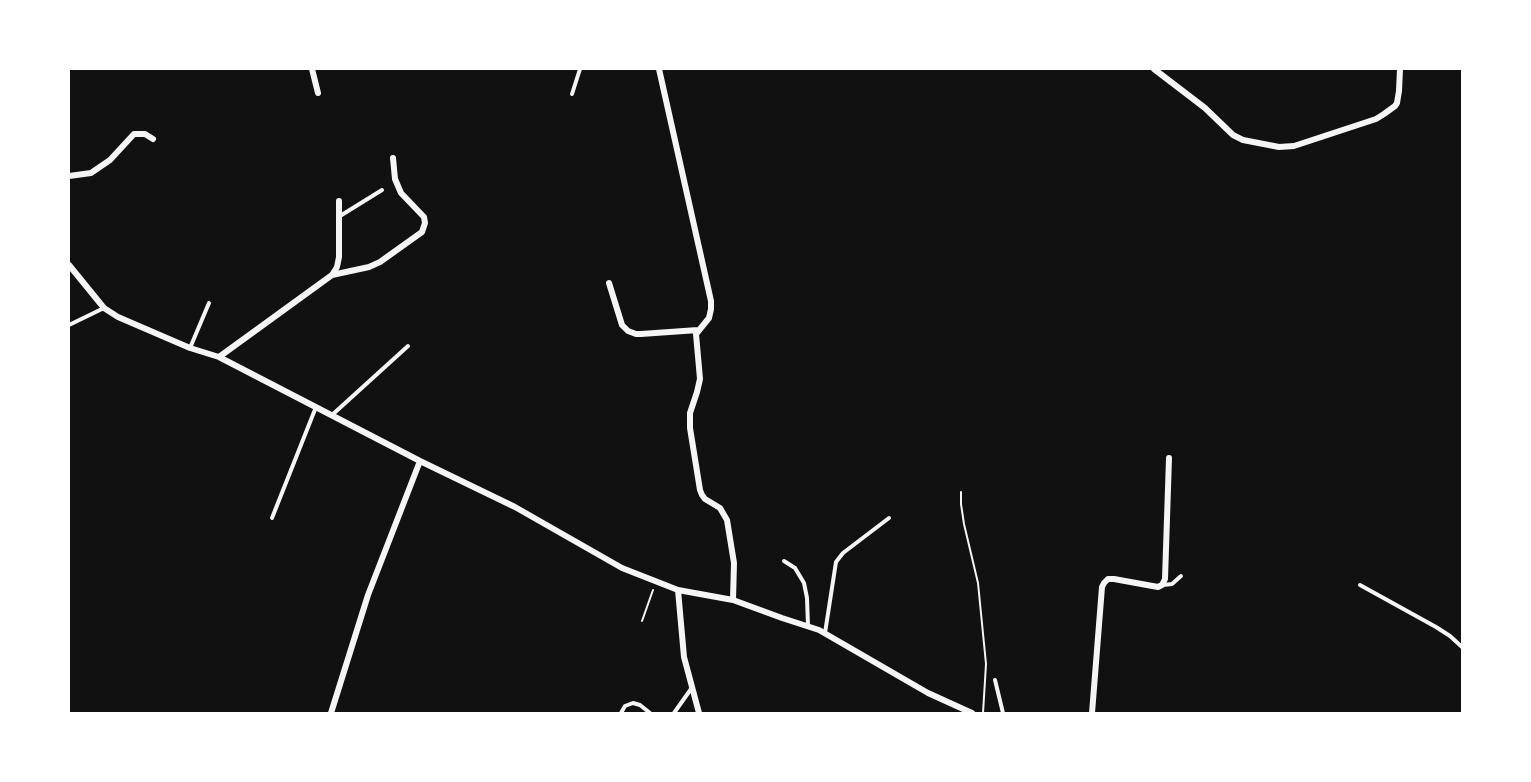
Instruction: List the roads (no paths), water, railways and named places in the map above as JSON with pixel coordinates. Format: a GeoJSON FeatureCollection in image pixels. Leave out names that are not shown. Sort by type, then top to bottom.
{"type":"FeatureCollection","features":[{"type":"Feature","properties":{"kind":"street"},"geometry":{"type":"LineString","coordinates":[[312,69],[318,93]]}},
{"type":"Feature","properties":{"kind":"street"},"geometry":{"type":"LineString","coordinates":[[659,69],[711,301],[709,318],[698,330],[696,338],[700,380],[690,413],[690,428],[702,495],[720,508],[727,520],[734,563],[733,600]]}},
{"type":"Feature","properties":{"kind":"street"},"geometry":{"type":"LineString","coordinates":[[1154,69],[1205,108],[1233,135],[1243,140],[1279,147],[1294,146],[1384,114],[1397,103],[1400,69]]}},
{"type":"Feature","properties":{"kind":"street"},"geometry":{"type":"LineString","coordinates":[[69,176],[91,173],[110,160],[134,134],[145,134],[153,139]]}},
{"type":"Feature","properties":{"kind":"street"},"geometry":{"type":"LineString","coordinates":[[219,357],[332,275],[369,267],[380,262],[423,232],[424,217],[401,193],[395,179],[393,158]]}},
{"type":"Feature","properties":{"kind":"street"},"geometry":{"type":"LineString","coordinates":[[332,275],[338,262],[339,201]]}},
{"type":"Feature","properties":{"kind":"street"},"geometry":{"type":"LineString","coordinates":[[69,265],[104,308],[118,317],[190,348],[219,357],[331,416],[514,507],[621,568],[678,590],[733,600],[825,633],[928,693],[972,713]]}},
{"type":"Feature","properties":{"kind":"street"},"geometry":{"type":"LineString","coordinates":[[609,283],[622,325],[632,333],[698,330]]}},
{"type":"Feature","properties":{"kind":"street"},"geometry":{"type":"LineString","coordinates":[[1092,713],[1104,583],[1111,579],[1155,587],[1162,585],[1165,579],[1169,458]]}},
{"type":"Feature","properties":{"kind":"street"},"geometry":{"type":"LineString","coordinates":[[331,713],[368,595],[420,461]]}},
{"type":"Feature","properties":{"kind":"street"},"geometry":{"type":"LineString","coordinates":[[678,590],[684,657],[699,713]]}},
{"type":"Feature","properties":{"kind":"lane"},"geometry":{"type":"LineString","coordinates":[[572,94],[580,69]]}},
{"type":"Feature","properties":{"kind":"lane"},"geometry":{"type":"LineString","coordinates":[[339,216],[382,190]]}},
{"type":"Feature","properties":{"kind":"lane"},"geometry":{"type":"LineString","coordinates":[[190,348],[209,303]]}},
{"type":"Feature","properties":{"kind":"lane"},"geometry":{"type":"LineString","coordinates":[[69,325],[104,308]]}},
{"type":"Feature","properties":{"kind":"lane"},"geometry":{"type":"LineString","coordinates":[[331,416],[408,346]]}},
{"type":"Feature","properties":{"kind":"lane"},"geometry":{"type":"LineString","coordinates":[[272,518],[315,407]]}},
{"type":"Feature","properties":{"kind":"lane"},"geometry":{"type":"LineString","coordinates":[[825,633],[836,562],[843,553],[889,518]]}},
{"type":"Feature","properties":{"kind":"lane"},"geometry":{"type":"LineString","coordinates":[[784,561],[795,568],[804,583],[808,626]]}},
{"type":"Feature","properties":{"kind":"lane"},"geometry":{"type":"LineString","coordinates":[[1162,585],[1172,584],[1180,576]]}},
{"type":"Feature","properties":{"kind":"lane"},"geometry":{"type":"LineString","coordinates":[[1360,585],[1436,627],[1462,647]]}},
{"type":"Feature","properties":{"kind":"lane"},"geometry":{"type":"LineString","coordinates":[[995,680],[1003,713]]}},
{"type":"Feature","properties":{"kind":"lane"},"geometry":{"type":"LineString","coordinates":[[674,713],[692,688]]}},
{"type":"Feature","properties":{"kind":"lane"},"geometry":{"type":"LineString","coordinates":[[621,713],[625,706],[633,703],[650,713]]}}]}
